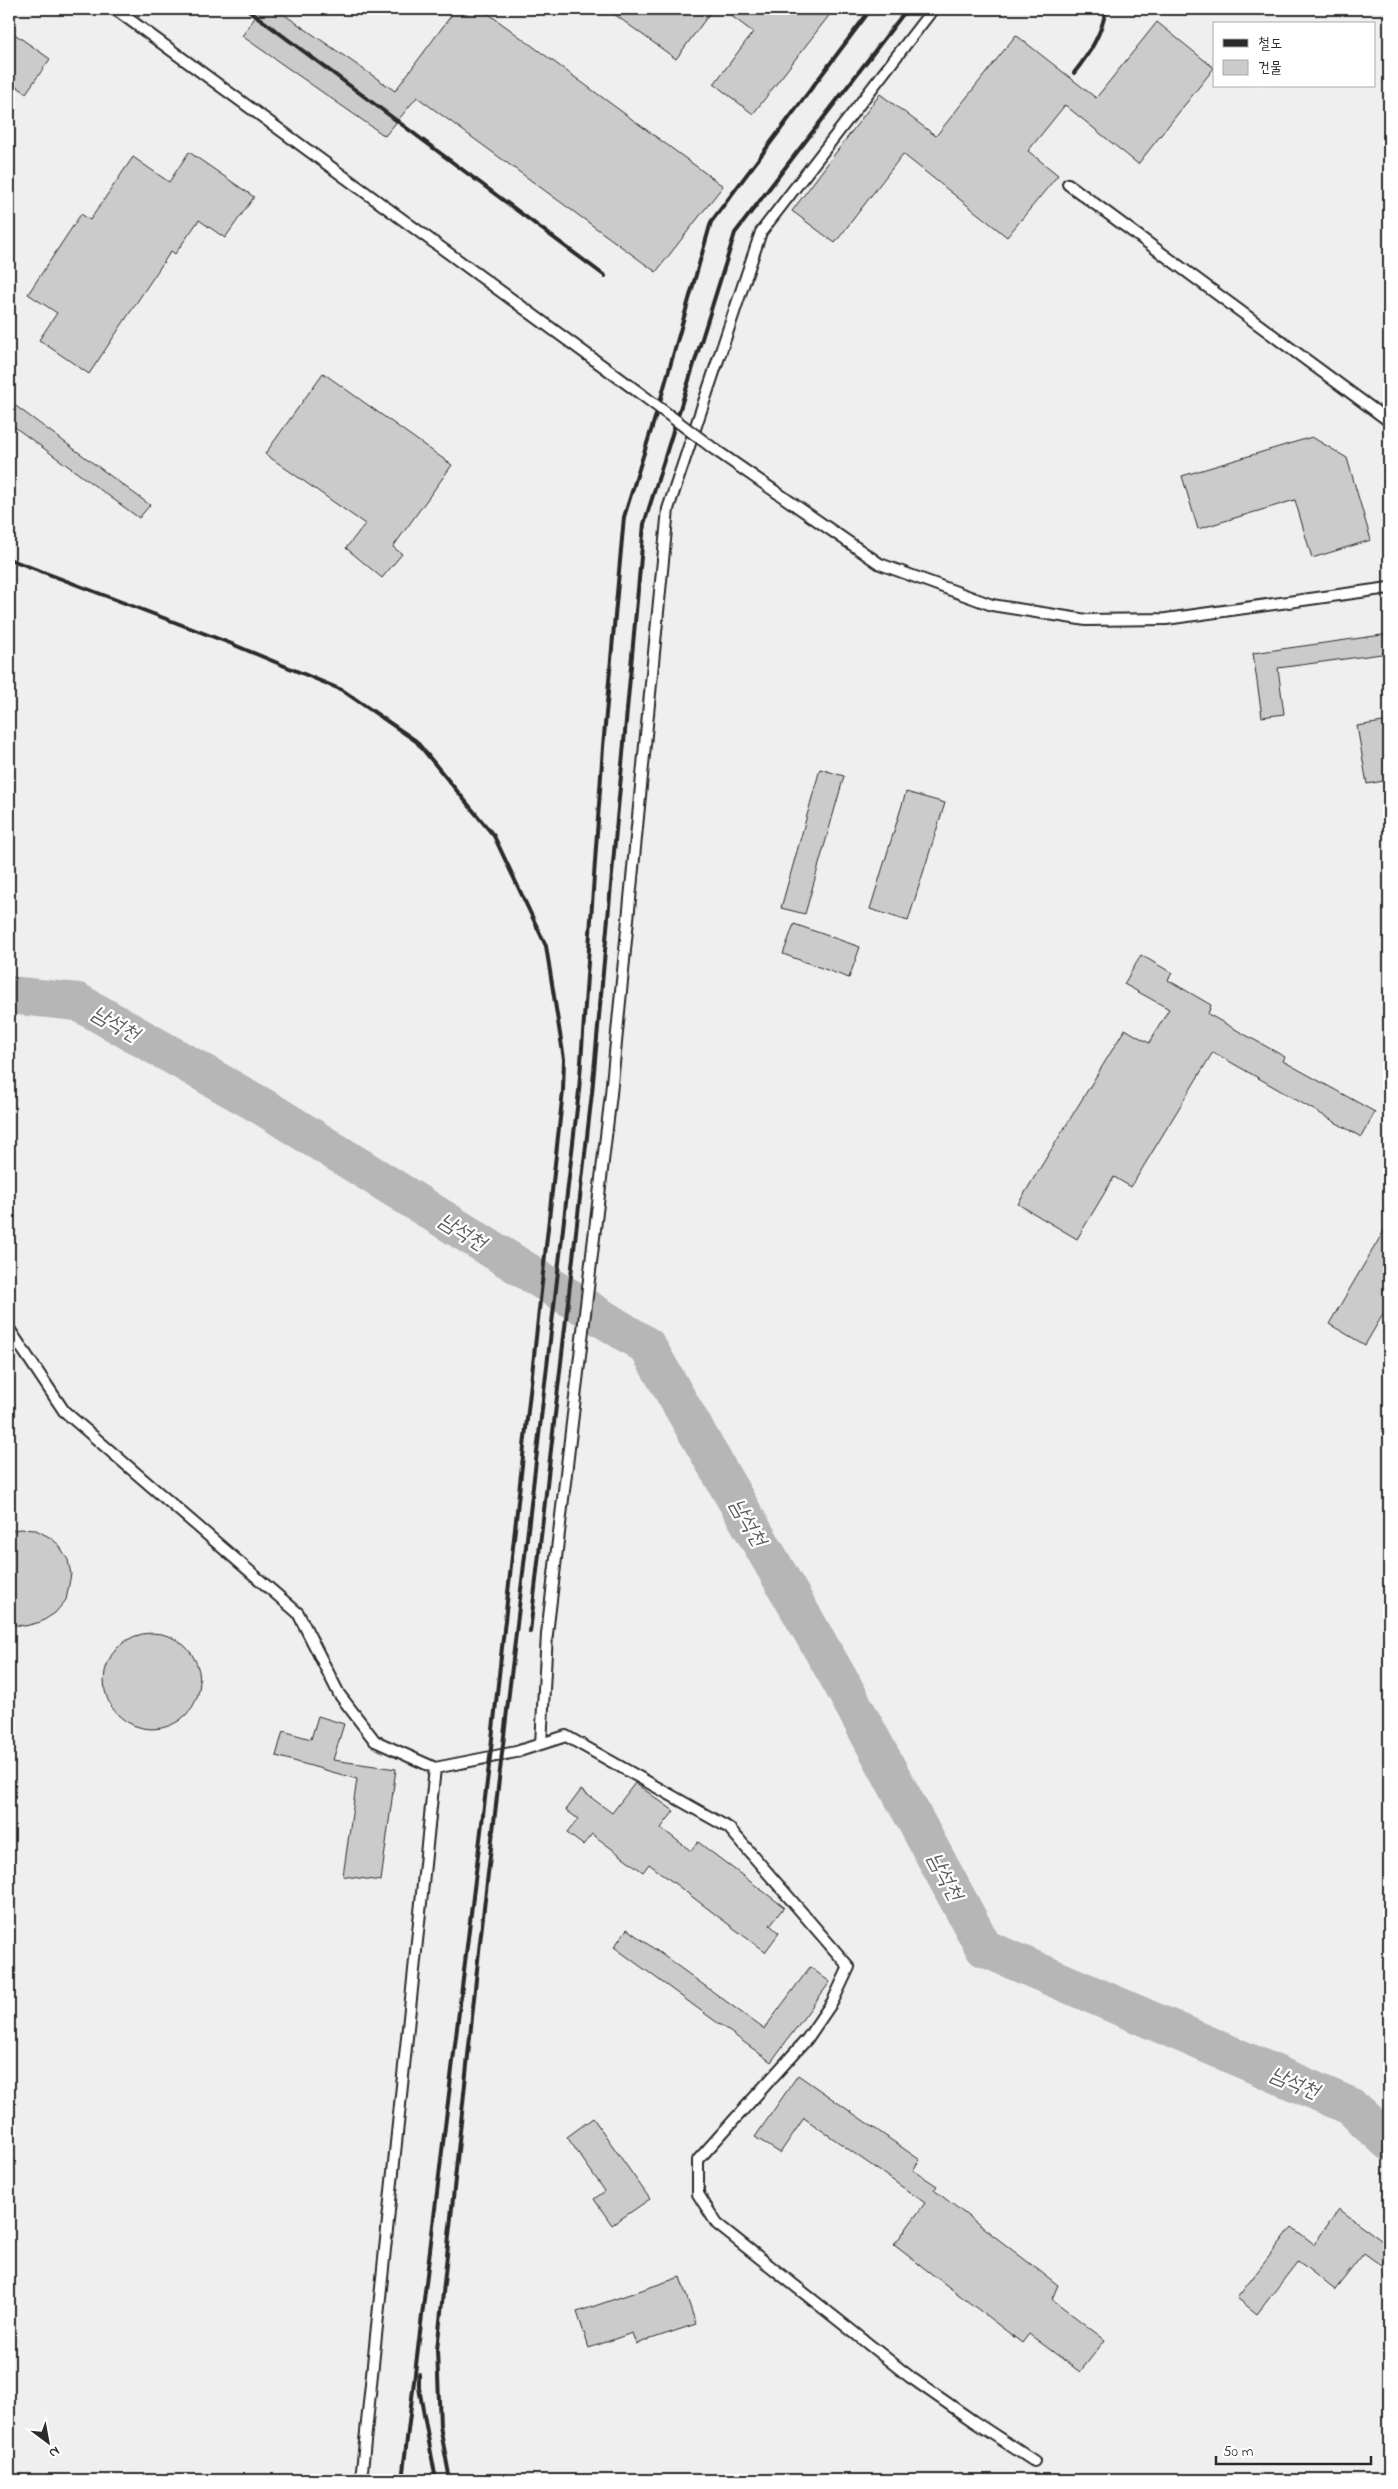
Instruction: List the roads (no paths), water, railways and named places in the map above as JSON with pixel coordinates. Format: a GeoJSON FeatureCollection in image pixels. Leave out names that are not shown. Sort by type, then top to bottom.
{"type":"FeatureCollection","features":[{"type":"Feature","properties":{"kind":"lane"},"geometry":{"type":"LineString","coordinates":[[115,9],[714,449],[880,564],[992,605],[1086,620],[1166,619],[1389,588]]}},
{"type":"Feature","properties":{"kind":"lane"},"geometry":{"type":"LineString","coordinates":[[541,1744],[547,1634],[611,1094],[668,509],[761,232],[933,9]]}},
{"type":"Feature","properties":{"kind":"lane"},"geometry":{"type":"LineString","coordinates":[[1068,184],[1389,421]]}},
{"type":"Feature","properties":{"kind":"lane"},"geometry":{"type":"LineString","coordinates":[[9,1329],[64,1411],[298,1613],[339,1694],[375,1741],[435,1768],[516,1752],[566,1736],[729,1828],[849,1968],[832,2001],[807,2039],[698,2160],[698,2194],[717,2224],[910,2377],[973,2421],[1034,2460]]}},
{"type":"Feature","properties":{"kind":"lane"},"geometry":{"type":"LineString","coordinates":[[360,2480],[435,1768]]}},
{"type":"Feature","properties":{"kind":"waterway","name":"남석천"},"geometry":{"type":"LineString","coordinates":[[9,995],[78,1002],[265,1108],[647,1346],[842,1684],[984,1948],[1350,2106],[1389,2142]]}},
{"type":"Feature","properties":{"kind":"railway"},"geometry":{"type":"LineString","coordinates":[[247,9],[605,276]]}},
{"type":"Feature","properties":{"kind":"railway"},"geometry":{"type":"LineString","coordinates":[[450,2480],[440,2426],[437,2350],[479,1951],[579,1091],[603,747],[624,517],[659,405],[711,222],[871,9]]}},
{"type":"Feature","properties":{"kind":"railway"},"geometry":{"type":"LineString","coordinates":[[530,1632],[592,1093],[644,524],[735,233],[907,9]]}},
{"type":"Feature","properties":{"kind":"railway"},"geometry":{"type":"LineString","coordinates":[[1074,73],[1094,43],[1106,9]]}},
{"type":"Feature","properties":{"kind":"railway"},"geometry":{"type":"LineString","coordinates":[[9,559],[232,644],[342,690],[416,741],[494,836],[546,946],[564,1059],[563,1091],[490,1757],[402,2480]]}},
{"type":"Feature","properties":{"kind":"railway"},"geometry":{"type":"LineString","coordinates":[[419,2374],[419,2388],[436,2480]]}}]}
